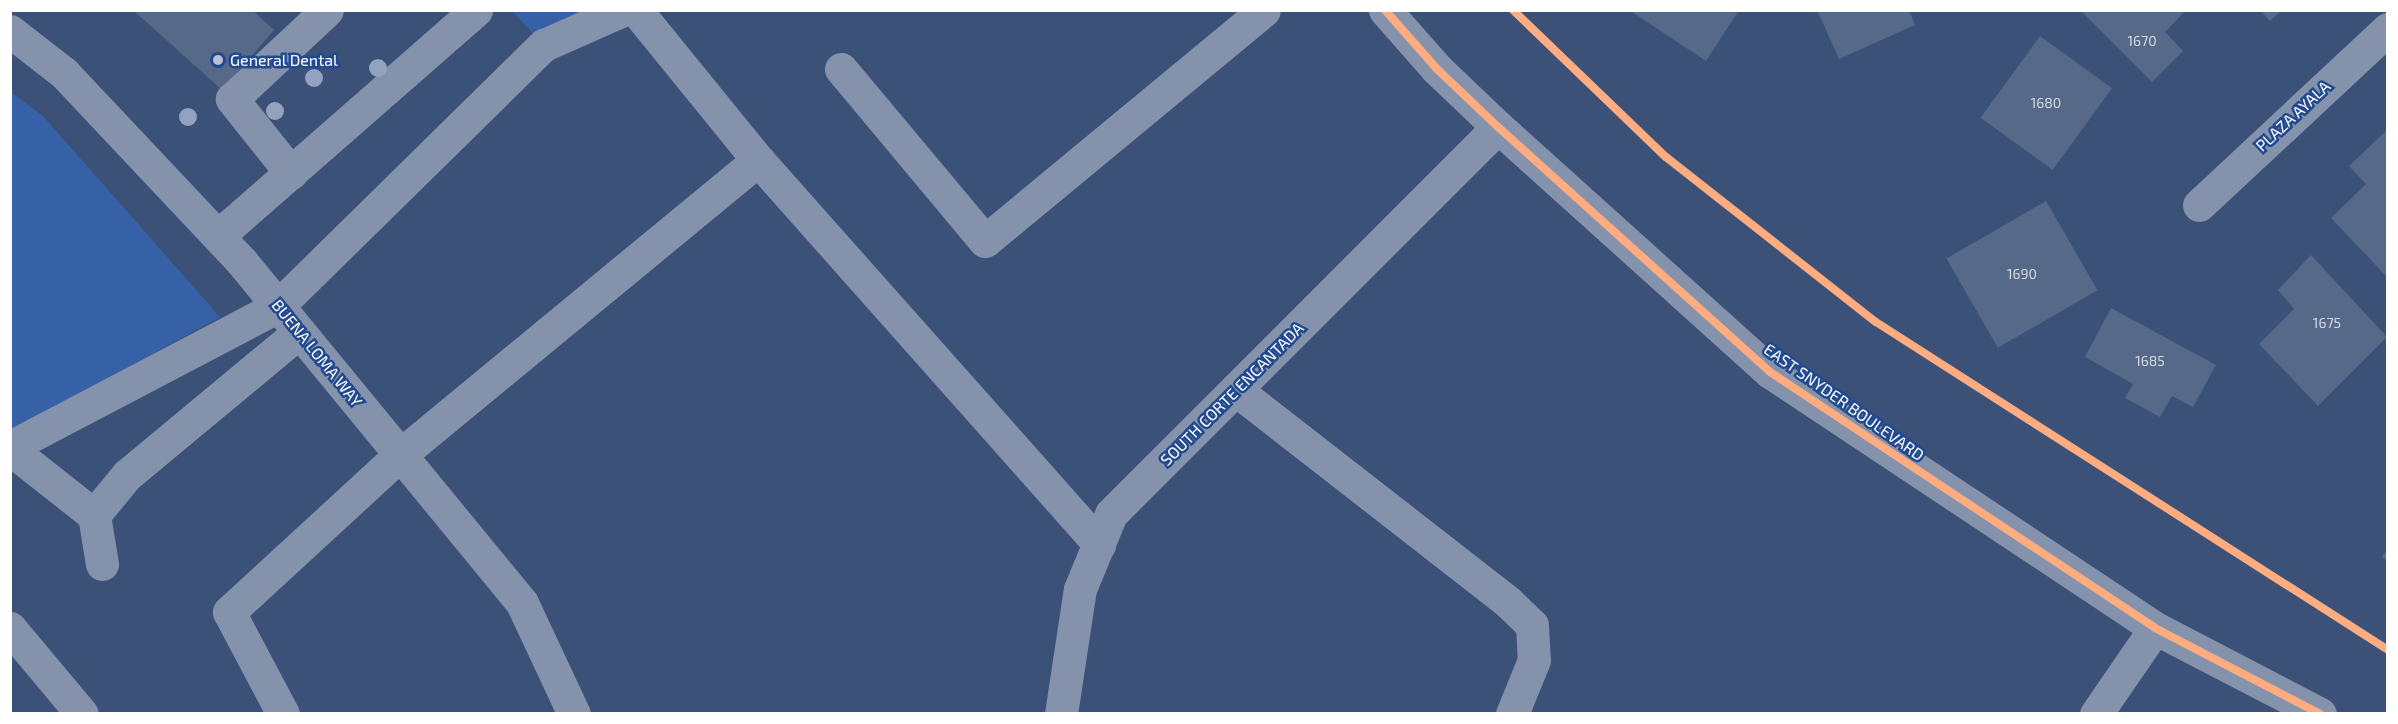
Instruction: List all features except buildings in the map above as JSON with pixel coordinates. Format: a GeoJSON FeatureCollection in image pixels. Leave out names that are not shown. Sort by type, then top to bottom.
{"type":"FeatureCollection","features":[{"type":"Feature","properties":{"kind":"street"},"geometry":{"type":"LineString","coordinates":[[291,173],[232,99],[327,10]]}},
{"type":"Feature","properties":{"kind":"street"},"geometry":{"type":"LineString","coordinates":[[218,236],[476,10]]}},
{"type":"Feature","properties":{"kind":"street"},"geometry":{"type":"LineString","coordinates":[[102,564],[94,515],[10,448],[278,306],[544,45],[622,10]]}},
{"type":"Feature","properties":{"kind":"street"},"geometry":{"type":"LineString","coordinates":[[636,10],[758,160],[1099,544]]}},
{"type":"Feature","properties":{"kind":"street"},"geometry":{"type":"LineString","coordinates":[[841,69],[985,241],[1264,10]]}},
{"type":"Feature","properties":{"kind":"street","name":"EAST SNYDER BOULEVARD"},"geometry":{"type":"LineString","coordinates":[[1385,10],[1437,69],[1498,127],[1770,372],[2155,628],[2320,714]]}},
{"type":"Feature","properties":{"kind":"street","name":"PLAZA AYALA"},"geometry":{"type":"LineString","coordinates":[[2199,205],[2388,29]]}},
{"type":"Feature","properties":{"kind":"street","name":"BUENA LOMA WAY"},"geometry":{"type":"LineString","coordinates":[[10,31],[64,73],[218,236],[278,306],[522,603],[574,714]]}},
{"type":"Feature","properties":{"kind":"street","name":"SOUTH CORTE ENCANTADA"},"geometry":{"type":"LineString","coordinates":[[1061,714],[1080,590],[1111,514],[1498,127]]}},
{"type":"Feature","properties":{"kind":"street"},"geometry":{"type":"LineString","coordinates":[[283,714],[229,612],[400,455],[758,160]]}},
{"type":"Feature","properties":{"kind":"street"},"geometry":{"type":"LineString","coordinates":[[94,515],[127,475],[299,332]]}},
{"type":"Feature","properties":{"kind":"street"},"geometry":{"type":"LineString","coordinates":[[1236,390],[1508,602],[1532,625],[1534,660],[1512,714]]}},
{"type":"Feature","properties":{"kind":"street"},"geometry":{"type":"LineString","coordinates":[[10,628],[82,714]]}},
{"type":"Feature","properties":{"kind":"street"},"geometry":{"type":"LineString","coordinates":[[2096,714],[2155,628]]}},
{"type":"Feature","properties":{"kind":"shaded area"},"geometry":{"type":"Polygon","coordinates":[[[512,11],[585,11],[544,45],[512,11]]]}},
{"type":"Feature","properties":{"kind":"shaded area"},"geometry":{"type":"Polygon","coordinates":[[[11,92],[43,116],[220,317],[11,432],[11,92]]]}},
{"type":"Feature","properties":{"kind":"cycle path"},"geometry":{"type":"LineString","coordinates":[[1385,10],[1437,69],[1498,127],[1770,372],[2155,628],[2320,714]]}},
{"type":"Feature","properties":{"kind":"cycle path"},"geometry":{"type":"LineString","coordinates":[[1513,10],[1666,157],[1876,322],[2388,650]]}},
{"type":"Feature","properties":{"kind":"place","name":"General Dental"},"geometry":{"type":"Point","coordinates":[218,60]}}]}
